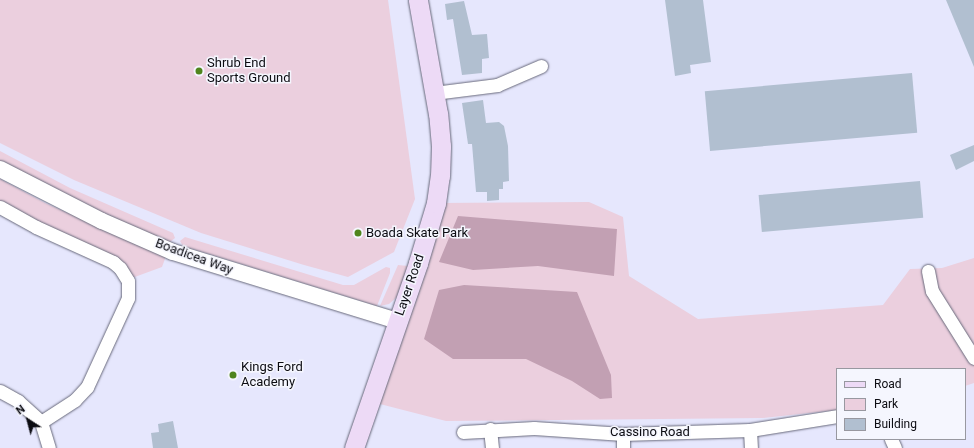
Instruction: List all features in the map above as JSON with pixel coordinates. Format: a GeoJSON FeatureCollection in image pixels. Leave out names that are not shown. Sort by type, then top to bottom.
{"type":"FeatureCollection","features":[{"type":"Feature","properties":{"kind":"main road","name":"Layer Road"},"geometry":{"type":"LineString","coordinates":[[354,448],[436,203],[441,146],[434,93],[418,0]]}},
{"type":"Feature","properties":{"kind":"street"},"geometry":{"type":"LineString","coordinates":[[434,93],[497,85],[540,66]]}},
{"type":"Feature","properties":{"kind":"street","name":"Boadicea Way"},"geometry":{"type":"LineString","coordinates":[[0,169],[102,221],[173,252],[397,321]]}},
{"type":"Feature","properties":{"kind":"street"},"geometry":{"type":"LineString","coordinates":[[0,207],[36,227],[114,262],[120,268],[128,281],[128,298],[88,387],[75,400],[41,422]]}},
{"type":"Feature","properties":{"kind":"street"},"geometry":{"type":"LineString","coordinates":[[928,271],[932,292],[974,358]]}},
{"type":"Feature","properties":{"kind":"street"},"geometry":{"type":"LineString","coordinates":[[0,391],[18,401],[41,422],[49,448]]}},
{"type":"Feature","properties":{"kind":"street","name":"Cassino Road"},"geometry":{"type":"LineString","coordinates":[[463,432],[490,429],[534,428],[623,434],[750,430],[836,416]]}},
{"type":"Feature","properties":{"kind":"street"},"geometry":{"type":"LineString","coordinates":[[490,429],[492,448]]}},
{"type":"Feature","properties":{"kind":"street"},"geometry":{"type":"LineString","coordinates":[[750,430],[751,448]]}},
{"type":"Feature","properties":{"kind":"street"},"geometry":{"type":"LineString","coordinates":[[623,434],[623,448]]}},
{"type":"Feature","properties":{"kind":"green space","name":"Shrub End Sports Ground"},"geometry":{"type":"Polygon","coordinates":[[[0,0],[388,0],[415,199],[394,252],[348,277],[304,265],[201,233],[74,180],[0,143],[0,0]]]}},
{"type":"Feature","properties":{"kind":"green space"},"geometry":{"type":"Polygon","coordinates":[[[0,151],[70,188],[173,233],[175,238],[170,242],[106,216],[0,164],[0,151]]]}},
{"type":"Feature","properties":{"kind":"green space"},"geometry":{"type":"Polygon","coordinates":[[[0,179],[45,203],[166,256],[162,267],[132,278],[70,237],[0,202],[0,179]]]}},
{"type":"Feature","properties":{"kind":"green space"},"geometry":{"type":"Polygon","coordinates":[[[589,202],[623,217],[629,276],[698,319],[883,305],[910,269],[942,268],[974,258],[974,383],[966,386],[966,368],[836,368],[836,410],[763,418],[446,421],[376,403],[436,203],[589,202]]]}},
{"type":"Feature","properties":{"kind":"green space"},"geometry":{"type":"Polygon","coordinates":[[[185,237],[343,285],[354,285],[386,267],[390,268],[390,273],[377,306],[183,246],[180,241],[185,237]]]}},
{"type":"Feature","properties":{"kind":"green space"},"geometry":{"type":"Polygon","coordinates":[[[398,265],[408,266],[397,297],[389,304],[380,306],[398,265]]]}},
{"type":"Feature","properties":{"kind":"shaded area"},"geometry":{"type":"Polygon","coordinates":[[[458,216],[617,229],[614,276],[538,266],[473,270],[439,262],[458,216]]]}},
{"type":"Feature","properties":{"kind":"shaded area"},"geometry":{"type":"Polygon","coordinates":[[[464,285],[577,292],[611,375],[612,398],[600,399],[572,381],[526,359],[453,359],[424,339],[439,290],[464,285]]]}},
{"type":"Feature","properties":{"kind":"building"},"geometry":{"type":"Polygon","coordinates":[[[665,0],[703,0],[711,62],[690,65],[691,73],[675,76],[665,0]]]}},
{"type":"Feature","properties":{"kind":"building"},"geometry":{"type":"Polygon","coordinates":[[[946,0],[974,0],[974,67],[946,0]]]}},
{"type":"Feature","properties":{"kind":"building"},"geometry":{"type":"Polygon","coordinates":[[[464,1],[472,35],[487,34],[489,58],[482,59],[482,73],[462,75],[453,19],[447,20],[445,4],[464,1]]]}},
{"type":"Feature","properties":{"kind":"building"},"geometry":{"type":"Polygon","coordinates":[[[912,73],[917,133],[710,151],[705,91],[912,73]]]}},
{"type":"Feature","properties":{"kind":"building"},"geometry":{"type":"Polygon","coordinates":[[[483,100],[486,123],[499,122],[504,126],[508,146],[509,181],[503,182],[503,189],[499,189],[499,200],[487,201],[487,192],[476,192],[472,144],[468,144],[462,103],[483,100]]]}},
{"type":"Feature","properties":{"kind":"building"},"geometry":{"type":"Polygon","coordinates":[[[974,145],[974,161],[956,170],[950,155],[974,145]]]}},
{"type":"Feature","properties":{"kind":"building"},"geometry":{"type":"Polygon","coordinates":[[[920,181],[923,218],[762,232],[759,195],[920,181]]]}},
{"type":"Feature","properties":{"kind":"building"},"geometry":{"type":"Polygon","coordinates":[[[173,421],[178,448],[153,448],[151,433],[159,432],[158,424],[173,421]]]}},
{"type":"Feature","properties":{"kind":"place","name":"Shrub End Sports Ground"},"geometry":{"type":"Point","coordinates":[199,71]}},
{"type":"Feature","properties":{"kind":"place","name":"Boada Skate Park"},"geometry":{"type":"Point","coordinates":[358,233]}},
{"type":"Feature","properties":{"kind":"place","name":"Kings Ford Academy"},"geometry":{"type":"Point","coordinates":[233,375]}}]}
